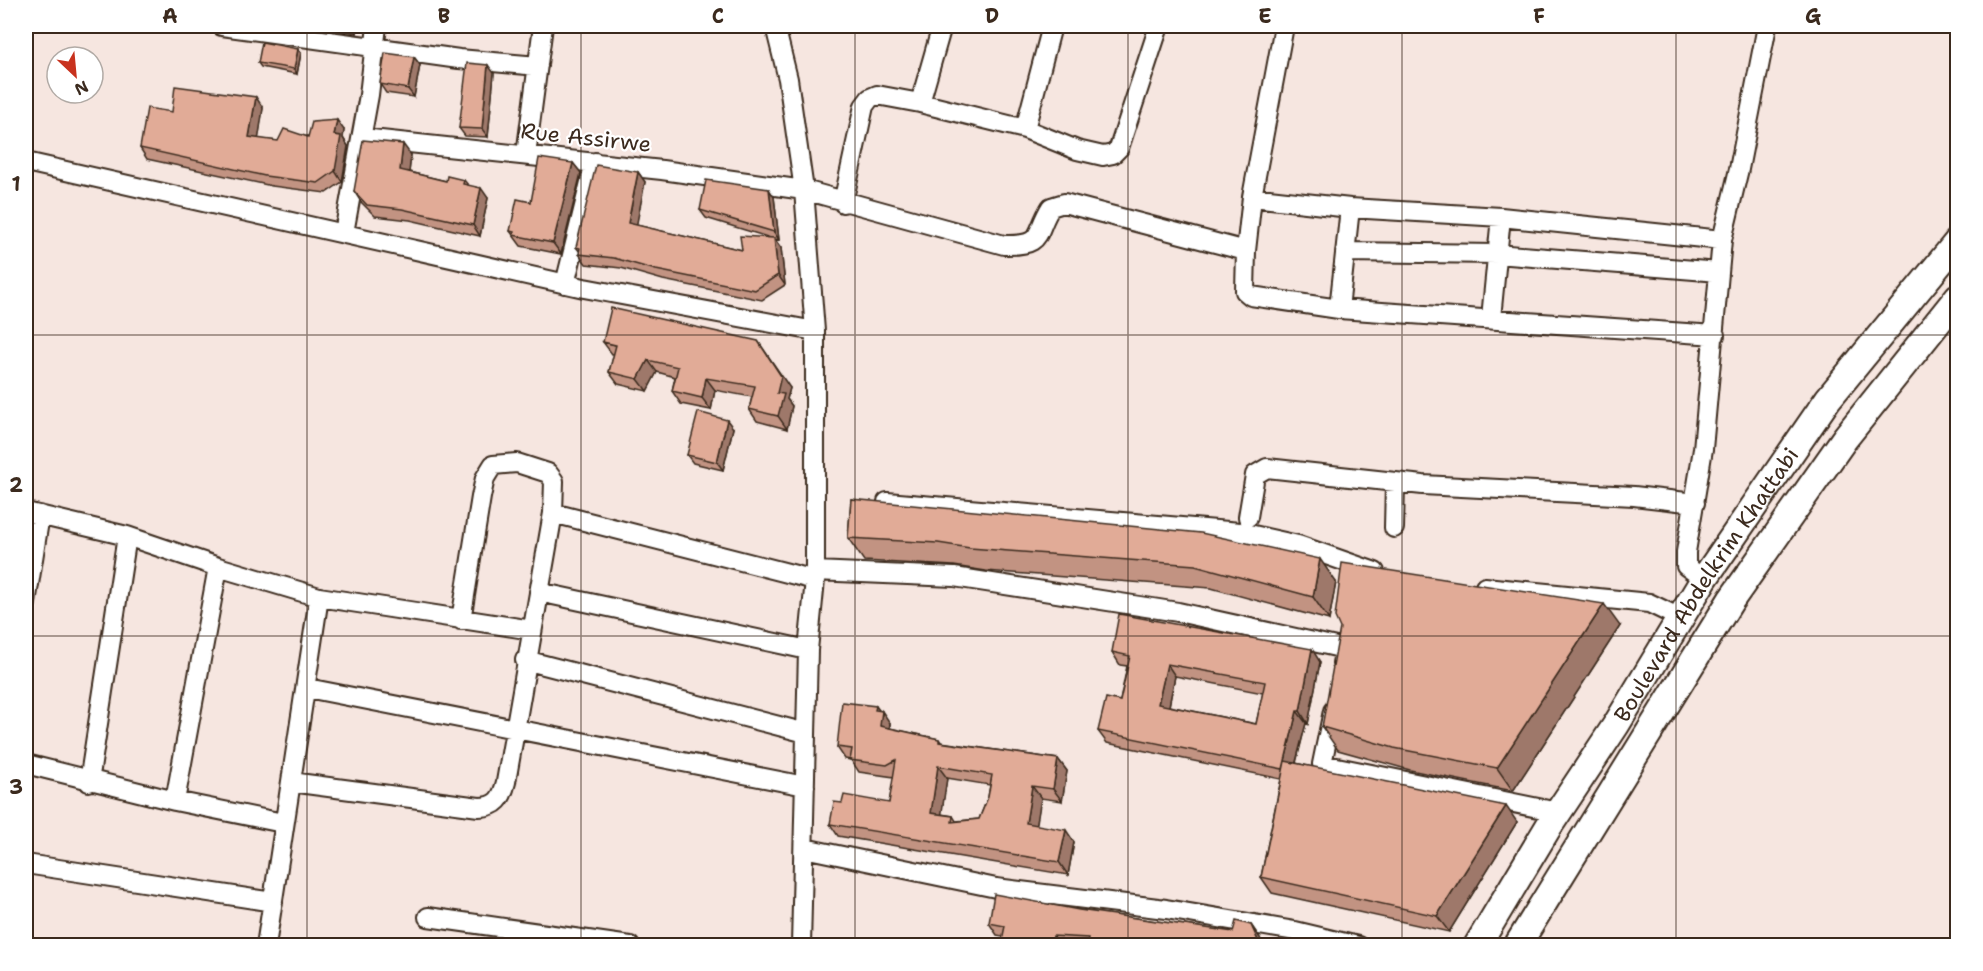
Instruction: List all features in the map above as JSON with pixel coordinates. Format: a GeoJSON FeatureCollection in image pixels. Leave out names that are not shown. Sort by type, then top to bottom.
{"type":"FeatureCollection","features":[{"type":"Feature","properties":{"kind":"street"},"geometry":{"type":"LineString","coordinates":[[222,26],[538,66]]}},
{"type":"Feature","properties":{"kind":"street"},"geometry":{"type":"LineString","coordinates":[[344,233],[362,138],[376,26]]}},
{"type":"Feature","properties":{"kind":"street"},"geometry":{"type":"LineString","coordinates":[[526,155],[543,26]]}},
{"type":"Feature","properties":{"kind":"street"},"geometry":{"type":"LineString","coordinates":[[775,26],[788,79],[804,190],[815,331],[815,576],[808,650],[801,945]]}},
{"type":"Feature","properties":{"kind":"street"},"geometry":{"type":"LineString","coordinates":[[920,103],[942,26]]}},
{"type":"Feature","properties":{"kind":"street"},"geometry":{"type":"LineString","coordinates":[[1025,129],[1052,26]]}},
{"type":"Feature","properties":{"kind":"street"},"geometry":{"type":"LineString","coordinates":[[843,203],[868,100],[877,95],[920,103],[1025,129],[1077,150],[1103,156],[1117,151],[1160,26]]}},
{"type":"Feature","properties":{"kind":"street"},"geometry":{"type":"LineString","coordinates":[[1284,26],[1252,197],[1246,251],[1245,291],[1248,295],[1339,309],[1715,335]]}},
{"type":"Feature","properties":{"kind":"street"},"geometry":{"type":"LineString","coordinates":[[1704,579],[1686,566],[1685,560],[1703,449],[1722,240],[1739,169],[1767,26]]}},
{"type":"Feature","properties":{"kind":"street","name":"Rue Assirwe"},"geometry":{"type":"LineString","coordinates":[[362,138],[595,162],[804,190],[843,203],[1004,245],[1022,245],[1034,239],[1044,227],[1051,207],[1064,202],[1246,251]]}},
{"type":"Feature","properties":{"kind":"street"},"geometry":{"type":"LineString","coordinates":[[26,162],[565,284],[815,331]]}},
{"type":"Feature","properties":{"kind":"street"},"geometry":{"type":"LineString","coordinates":[[565,284],[595,162]]}},
{"type":"Feature","properties":{"kind":"street"},"geometry":{"type":"LineString","coordinates":[[1252,197],[1350,208],[1501,217],[1722,240]]}},
{"type":"Feature","properties":{"kind":"street"},"geometry":{"type":"LineString","coordinates":[[1339,309],[1350,208]]}},
{"type":"Feature","properties":{"kind":"street"},"geometry":{"type":"LineString","coordinates":[[1491,318],[1501,217]]}},
{"type":"Feature","properties":{"kind":"street","name":"Boulevard Abdelkrim Khattabi"},"geometry":{"type":"LineString","coordinates":[[1477,945],[1558,812],[1616,725],[1704,579],[1828,399],[1958,241]]}},
{"type":"Feature","properties":{"kind":"street"},"geometry":{"type":"LineString","coordinates":[[1347,252],[1497,254],[1719,273]]}},
{"type":"Feature","properties":{"kind":"street","name":"Boulevard Abdelkrim Khattabi"},"geometry":{"type":"LineString","coordinates":[[1517,945],[1731,600],[1845,438],[1958,297]]}},
{"type":"Feature","properties":{"kind":"street"},"geometry":{"type":"LineString","coordinates":[[291,782],[430,802],[491,806],[499,801],[503,793],[553,513],[554,481],[548,473],[517,463],[493,465],[485,478],[462,620]]}},
{"type":"Feature","properties":{"kind":"street"},"geometry":{"type":"LineString","coordinates":[[1248,517],[1255,475],[1267,468],[1395,483],[1634,496],[1695,502]]}},
{"type":"Feature","properties":{"kind":"street"},"geometry":{"type":"LineString","coordinates":[[1394,528],[1395,483]]}},
{"type":"Feature","properties":{"kind":"street"},"geometry":{"type":"LineString","coordinates":[[887,502],[1240,532],[1298,545],[1360,568],[1390,575]]}},
{"type":"Feature","properties":{"kind":"street"},"geometry":{"type":"LineString","coordinates":[[553,513],[815,576],[954,577],[1178,612],[1345,649],[1322,764],[1558,812]]}},
{"type":"Feature","properties":{"kind":"street"},"geometry":{"type":"LineString","coordinates":[[26,603],[33,514],[127,536],[218,567],[319,597],[532,630]]}},
{"type":"Feature","properties":{"kind":"street"},"geometry":{"type":"LineString","coordinates":[[89,782],[127,536]]}},
{"type":"Feature","properties":{"kind":"street"},"geometry":{"type":"LineString","coordinates":[[175,801],[218,567]]}},
{"type":"Feature","properties":{"kind":"street"},"geometry":{"type":"LineString","coordinates":[[1469,586],[1649,603],[1680,618]]}},
{"type":"Feature","properties":{"kind":"street"},"geometry":{"type":"LineString","coordinates":[[539,592],[808,650]]}},
{"type":"Feature","properties":{"kind":"street"},"geometry":{"type":"LineString","coordinates":[[266,945],[283,823],[307,688],[319,597]]}},
{"type":"Feature","properties":{"kind":"street"},"geometry":{"type":"LineString","coordinates":[[525,660],[806,733]]}},
{"type":"Feature","properties":{"kind":"street"},"geometry":{"type":"LineString","coordinates":[[307,688],[805,786]]}},
{"type":"Feature","properties":{"kind":"street"},"geometry":{"type":"LineString","coordinates":[[26,764],[89,782],[283,823]]}},
{"type":"Feature","properties":{"kind":"street"},"geometry":{"type":"LineString","coordinates":[[804,848],[996,888],[1166,909],[1290,938],[1359,945]]}},
{"type":"Feature","properties":{"kind":"street"},"geometry":{"type":"LineString","coordinates":[[26,864],[273,902]]}},
{"type":"Feature","properties":{"kind":"street"},"geometry":{"type":"LineString","coordinates":[[428,917],[595,943],[630,945]]}},
{"type":"Feature","properties":{"kind":"building"},"geometry":{"type":"Polygon","coordinates":[[[262,42],[298,49],[294,69],[258,63],[262,42]]]}},
{"type":"Feature","properties":{"kind":"building"},"geometry":{"type":"Polygon","coordinates":[[[385,53],[414,57],[408,89],[380,84],[385,53]]]}},
{"type":"Feature","properties":{"kind":"building"},"geometry":{"type":"Polygon","coordinates":[[[467,63],[488,65],[482,129],[459,128],[467,63]]]}},
{"type":"Feature","properties":{"kind":"building"},"geometry":{"type":"Polygon","coordinates":[[[175,86],[256,97],[249,137],[278,141],[284,129],[308,137],[312,122],[337,120],[334,135],[341,136],[335,171],[318,183],[265,176],[140,148],[147,108],[172,112],[175,86]]]}},
{"type":"Feature","properties":{"kind":"building"},"geometry":{"type":"Polygon","coordinates":[[[363,140],[403,144],[400,170],[446,181],[447,176],[464,180],[463,184],[481,188],[473,225],[402,209],[367,205],[354,191],[363,140]]]}},
{"type":"Feature","properties":{"kind":"building"},"geometry":{"type":"Polygon","coordinates":[[[539,158],[573,163],[553,243],[513,235],[514,232],[510,231],[517,199],[531,202],[539,158]]]}},
{"type":"Feature","properties":{"kind":"building"},"geometry":{"type":"Polygon","coordinates":[[[596,165],[638,172],[628,223],[742,250],[740,236],[774,238],[778,275],[755,290],[656,270],[614,258],[579,254],[580,248],[576,247],[596,165]]]}},
{"type":"Feature","properties":{"kind":"building"},"geometry":{"type":"Polygon","coordinates":[[[706,180],[769,189],[774,232],[700,210],[706,180]]]}},
{"type":"Feature","properties":{"kind":"building"},"geometry":{"type":"Polygon","coordinates":[[[611,308],[758,341],[781,376],[777,393],[784,394],[778,416],[749,409],[755,386],[706,378],[702,398],[672,391],[678,367],[648,360],[638,379],[609,372],[616,345],[603,342],[611,308]]]}},
{"type":"Feature","properties":{"kind":"building"},"geometry":{"type":"Polygon","coordinates":[[[698,412],[727,420],[717,462],[687,455],[698,412]]]}},
{"type":"Feature","properties":{"kind":"building"},"geometry":{"type":"Polygon","coordinates":[[[851,499],[1201,533],[1320,559],[1313,597],[1195,565],[970,548],[938,543],[848,538],[851,499]]]}},
{"type":"Feature","properties":{"kind":"building"},"geometry":{"type":"Polygon","coordinates":[[[1342,563],[1604,604],[1497,768],[1394,748],[1322,727],[1340,628],[1335,617],[1342,563]]]}},
{"type":"Feature","properties":{"kind":"building"},"geometry":{"type":"Polygon","coordinates":[[[1119,614],[1312,649],[1300,711],[1297,711],[1283,769],[1098,731],[1106,698],[1120,701],[1130,656],[1112,652],[1119,614]],[[1167,664],[1158,704],[1256,724],[1265,682],[1167,664]]]}},
{"type":"Feature","properties":{"kind":"building"},"geometry":{"type":"Polygon","coordinates":[[[842,702],[876,706],[875,710],[882,711],[880,726],[939,739],[939,742],[1058,759],[1053,789],[1032,786],[1026,823],[1066,830],[1059,862],[830,824],[834,802],[842,803],[844,795],[889,803],[896,760],[887,765],[850,760],[852,749],[837,747],[842,702]],[[938,766],[931,813],[953,816],[952,822],[979,819],[988,797],[992,775],[938,766]]]}},
{"type":"Feature","properties":{"kind":"building"},"geometry":{"type":"Polygon","coordinates":[[[1285,761],[1506,806],[1437,916],[1261,877],[1285,761]]]}},
{"type":"Feature","properties":{"kind":"building"},"geometry":{"type":"Polygon","coordinates":[[[994,894],[1079,910],[1233,932],[1236,921],[1251,925],[1259,943],[1243,941],[1242,945],[1087,945],[1088,938],[1053,936],[1051,945],[1001,945],[1005,926],[989,923],[994,894]]]}}]}
